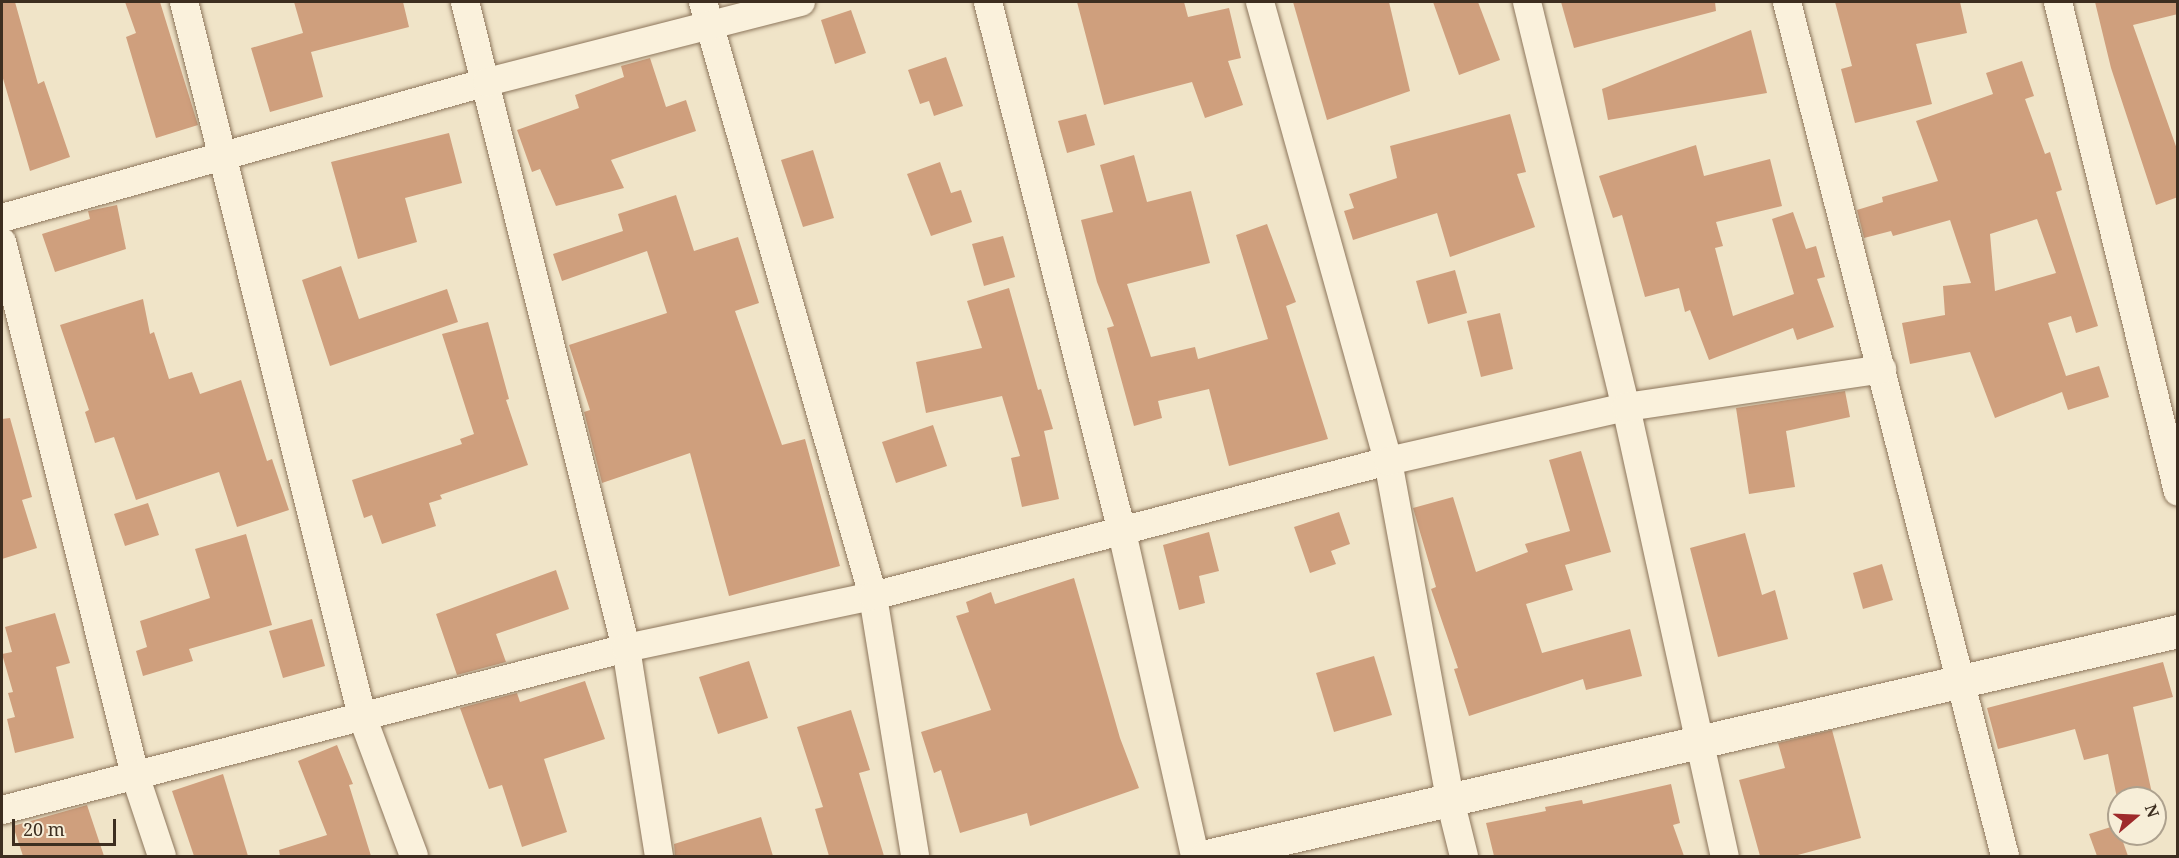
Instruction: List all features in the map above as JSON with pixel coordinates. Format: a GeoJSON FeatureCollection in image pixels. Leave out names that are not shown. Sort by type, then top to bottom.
{"type":"FeatureCollection","features":[{"type":"Feature","properties":{"kind":"main road"},"geometry":{"type":"LineString","coordinates":[[1207,856],[2178,631]]}},
{"type":"Feature","properties":{"kind":"street"},"geometry":{"type":"LineString","coordinates":[[184,2],[362,717],[414,856]]}},
{"type":"Feature","properties":{"kind":"street"},"geometry":{"type":"LineString","coordinates":[[465,2],[487,82],[626,648],[659,856]]}},
{"type":"Feature","properties":{"kind":"street"},"geometry":{"type":"LineString","coordinates":[[2,218],[487,82],[706,13],[801,2]]}},
{"type":"Feature","properties":{"kind":"street"},"geometry":{"type":"LineString","coordinates":[[988,2],[1122,531],[1195,856]]}},
{"type":"Feature","properties":{"kind":"street"},"geometry":{"type":"LineString","coordinates":[[1260,2],[1388,461],[1450,801],[1464,856]]}},
{"type":"Feature","properties":{"kind":"street"},"geometry":{"type":"LineString","coordinates":[[1527,2],[1626,406],[1725,856]]}},
{"type":"Feature","properties":{"kind":"street"},"geometry":{"type":"LineString","coordinates":[[1787,2],[2005,856]]}},
{"type":"Feature","properties":{"kind":"street"},"geometry":{"type":"LineString","coordinates":[[2058,2],[2178,492]]}},
{"type":"Feature","properties":{"kind":"street"},"geometry":{"type":"LineString","coordinates":[[706,13],[873,596],[915,856]]}},
{"type":"Feature","properties":{"kind":"street"},"geometry":{"type":"LineString","coordinates":[[2,242],[135,775],[162,856]]}},
{"type":"Feature","properties":{"kind":"street"},"geometry":{"type":"LineString","coordinates":[[2,810],[626,648],[873,596],[1388,461],[1626,406],[1882,369]]}},
{"type":"Feature","properties":{"kind":"building"},"geometry":{"type":"Polygon","coordinates":[[[2,2],[15,2],[38,84],[44,81],[70,157],[30,171],[2,75],[2,2]]]}},
{"type":"Feature","properties":{"kind":"building"},"geometry":{"type":"Polygon","coordinates":[[[125,2],[160,2],[198,125],[156,138],[126,37],[136,33],[125,2]]]}},
{"type":"Feature","properties":{"kind":"building"},"geometry":{"type":"Polygon","coordinates":[[[294,2],[403,2],[409,27],[311,52],[323,97],[270,112],[251,48],[303,33],[294,2]]]}},
{"type":"Feature","properties":{"kind":"building"},"geometry":{"type":"Polygon","coordinates":[[[1077,2],[1184,2],[1188,17],[1229,8],[1241,58],[1228,61],[1243,105],[1205,118],[1192,82],[1104,105],[1077,2]]]}},
{"type":"Feature","properties":{"kind":"building"},"geometry":{"type":"Polygon","coordinates":[[[1293,2],[1389,2],[1410,91],[1327,120],[1293,2]]]}},
{"type":"Feature","properties":{"kind":"building"},"geometry":{"type":"Polygon","coordinates":[[[1433,2],[1478,2],[1500,60],[1459,75],[1433,2]]]}},
{"type":"Feature","properties":{"kind":"building"},"geometry":{"type":"Polygon","coordinates":[[[1561,2],[1715,2],[1716,11],[1574,48],[1561,2]]]}},
{"type":"Feature","properties":{"kind":"building"},"geometry":{"type":"Polygon","coordinates":[[[1835,2],[1960,2],[1967,33],[1916,44],[1932,104],[1855,123],[1841,69],[1852,66],[1835,2]]]}},
{"type":"Feature","properties":{"kind":"building"},"geometry":{"type":"Polygon","coordinates":[[[2095,2],[2178,2],[2178,14],[2133,25],[2178,152],[2178,197],[2156,205],[2111,68],[2095,2]]]}},
{"type":"Feature","properties":{"kind":"building"},"geometry":{"type":"Polygon","coordinates":[[[851,10],[866,53],[835,64],[821,20],[851,10]]]}},
{"type":"Feature","properties":{"kind":"building"},"geometry":{"type":"Polygon","coordinates":[[[1751,30],[1767,93],[1608,120],[1602,89],[1751,30]]]}},
{"type":"Feature","properties":{"kind":"building"},"geometry":{"type":"Polygon","coordinates":[[[946,57],[963,106],[934,116],[929,101],[920,104],[908,70],[946,57]]]}},
{"type":"Feature","properties":{"kind":"building"},"geometry":{"type":"Polygon","coordinates":[[[650,58],[666,107],[686,100],[696,131],[611,160],[624,188],[556,206],[540,169],[532,172],[517,130],[579,108],[575,95],[624,77],[621,66],[650,58]]]}},
{"type":"Feature","properties":{"kind":"building"},"geometry":{"type":"Polygon","coordinates":[[[2022,61],[2034,96],[2025,99],[2045,154],[2050,152],[2062,190],[2056,192],[2098,326],[2076,333],[2071,316],[2048,323],[2066,376],[2099,366],[2109,397],[2068,410],[2062,392],[1995,418],[1970,352],[1910,364],[1902,323],[1945,315],[1943,286],[1971,283],[1950,220],[1893,236],[1891,231],[1864,238],[1857,210],[1883,202],[1882,197],[1938,181],[1916,121],[1993,94],[1986,73],[2022,61]],[[2037,219],[1990,234],[1995,291],[2056,273],[2037,219]]]}},
{"type":"Feature","properties":{"kind":"building"},"geometry":{"type":"Polygon","coordinates":[[[1086,114],[1095,145],[1067,153],[1058,121],[1086,114]]]}},
{"type":"Feature","properties":{"kind":"building"},"geometry":{"type":"Polygon","coordinates":[[[1510,114],[1526,172],[1517,174],[1535,227],[1450,257],[1437,213],[1353,240],[1344,211],[1354,208],[1349,194],[1397,178],[1390,146],[1510,114]]]}},
{"type":"Feature","properties":{"kind":"building"},"geometry":{"type":"Polygon","coordinates":[[[449,133],[462,183],[405,198],[417,242],[358,259],[331,162],[449,133]]]}},
{"type":"Feature","properties":{"kind":"building"},"geometry":{"type":"Polygon","coordinates":[[[1696,145],[1704,176],[1770,159],[1782,206],[1716,222],[1723,246],[1715,248],[1733,316],[1794,294],[1772,219],[1793,212],[1806,249],[1816,246],[1825,277],[1817,279],[1834,327],[1797,340],[1793,328],[1709,360],[1690,310],[1685,312],[1679,288],[1645,297],[1622,215],[1613,218],[1599,176],[1696,145]]]}},
{"type":"Feature","properties":{"kind":"building"},"geometry":{"type":"Polygon","coordinates":[[[813,150],[834,218],[803,227],[781,160],[813,150]]]}},
{"type":"Feature","properties":{"kind":"building"},"geometry":{"type":"Polygon","coordinates":[[[1134,155],[1147,202],[1191,191],[1210,263],[1127,284],[1151,357],[1195,347],[1198,359],[1268,339],[1236,235],[1267,224],[1296,302],[1286,306],[1328,439],[1229,466],[1209,389],[1158,401],[1162,418],[1134,426],[1107,328],[1114,326],[1097,282],[1081,220],[1113,212],[1100,165],[1134,155]]]}},
{"type":"Feature","properties":{"kind":"building"},"geometry":{"type":"Polygon","coordinates":[[[940,162],[951,193],[961,190],[972,222],[931,236],[907,174],[940,162]]]}},
{"type":"Feature","properties":{"kind":"building"},"geometry":{"type":"Polygon","coordinates":[[[676,195],[694,251],[738,237],[759,303],[735,311],[782,445],[805,439],[840,566],[729,596],[690,453],[602,483],[584,412],[590,410],[569,345],[667,313],[647,251],[562,281],[553,254],[623,231],[618,214],[676,195]]]}},
{"type":"Feature","properties":{"kind":"building"},"geometry":{"type":"Polygon","coordinates":[[[117,205],[126,249],[55,272],[42,234],[90,219],[88,211],[117,205]]]}},
{"type":"Feature","properties":{"kind":"building"},"geometry":{"type":"Polygon","coordinates":[[[1003,236],[1015,277],[984,286],[972,244],[1003,236]]]}},
{"type":"Feature","properties":{"kind":"building"},"geometry":{"type":"Polygon","coordinates":[[[341,266],[359,319],[447,289],[458,322],[330,366],[302,280],[341,266]]]}},
{"type":"Feature","properties":{"kind":"building"},"geometry":{"type":"Polygon","coordinates":[[[1455,270],[1467,313],[1428,324],[1416,281],[1455,270]]]}},
{"type":"Feature","properties":{"kind":"building"},"geometry":{"type":"Polygon","coordinates":[[[1009,288],[1038,390],[1041,389],[1053,429],[1044,431],[1059,499],[1022,507],[1011,458],[1020,456],[1002,396],[926,413],[916,362],[982,348],[967,301],[1009,288]]]}},
{"type":"Feature","properties":{"kind":"building"},"geometry":{"type":"Polygon","coordinates":[[[143,299],[150,334],[154,332],[169,379],[192,372],[200,394],[241,380],[267,461],[272,459],[289,510],[237,527],[219,472],[136,500],[114,437],[95,443],[85,412],[89,410],[60,325],[143,299]]]}},
{"type":"Feature","properties":{"kind":"building"},"geometry":{"type":"Polygon","coordinates":[[[1500,313],[1513,369],[1481,377],[1467,321],[1500,313]]]}},
{"type":"Feature","properties":{"kind":"building"},"geometry":{"type":"Polygon","coordinates":[[[488,322],[509,399],[506,400],[528,465],[440,495],[442,499],[429,503],[436,526],[382,544],[372,515],[364,518],[352,480],[462,444],[460,439],[474,434],[442,334],[488,322]]]}},
{"type":"Feature","properties":{"kind":"building"},"geometry":{"type":"Polygon","coordinates":[[[1845,391],[1850,417],[1786,431],[1795,487],[1749,494],[1736,408],[1845,391]]]}},
{"type":"Feature","properties":{"kind":"building"},"geometry":{"type":"Polygon","coordinates":[[[10,418],[32,497],[22,500],[37,548],[2,559],[2,419],[10,418]]]}},
{"type":"Feature","properties":{"kind":"building"},"geometry":{"type":"Polygon","coordinates":[[[933,425],[947,466],[896,483],[882,442],[933,425]]]}},
{"type":"Feature","properties":{"kind":"building"},"geometry":{"type":"Polygon","coordinates":[[[1581,451],[1611,552],[1565,565],[1573,590],[1526,604],[1542,653],[1630,629],[1642,676],[1586,690],[1583,679],[1469,716],[1454,669],[1458,668],[1431,589],[1436,587],[1413,508],[1453,497],[1476,572],[1528,552],[1525,544],[1570,531],[1549,460],[1581,451]]]}},
{"type":"Feature","properties":{"kind":"building"},"geometry":{"type":"Polygon","coordinates":[[[148,503],[159,535],[125,546],[114,514],[148,503]]]}},
{"type":"Feature","properties":{"kind":"building"},"geometry":{"type":"Polygon","coordinates":[[[1339,512],[1350,544],[1331,551],[1336,564],[1310,573],[1294,527],[1339,512]]]}},
{"type":"Feature","properties":{"kind":"building"},"geometry":{"type":"Polygon","coordinates":[[[1209,532],[1219,571],[1199,576],[1205,603],[1179,610],[1163,545],[1209,532]]]}},
{"type":"Feature","properties":{"kind":"building"},"geometry":{"type":"Polygon","coordinates":[[[1745,533],[1762,595],[1775,590],[1788,639],[1718,657],[1690,548],[1745,533]]]}},
{"type":"Feature","properties":{"kind":"building"},"geometry":{"type":"Polygon","coordinates":[[[246,534],[272,625],[189,649],[193,661],[143,676],[136,651],[147,647],[140,621],[210,598],[195,549],[246,534]]]}},
{"type":"Feature","properties":{"kind":"building"},"geometry":{"type":"Polygon","coordinates":[[[1882,564],[1893,600],[1863,609],[1853,573],[1882,564]]]}},
{"type":"Feature","properties":{"kind":"building"},"geometry":{"type":"Polygon","coordinates":[[[556,570],[569,609],[496,634],[506,662],[457,675],[436,614],[556,570]]]}},
{"type":"Feature","properties":{"kind":"building"},"geometry":{"type":"Polygon","coordinates":[[[1074,578],[1120,738],[1139,788],[1030,826],[1027,813],[960,833],[941,770],[934,773],[921,732],[991,710],[956,616],[969,612],[966,602],[991,592],[995,604],[1074,578]]]}},
{"type":"Feature","properties":{"kind":"building"},"geometry":{"type":"Polygon","coordinates":[[[55,613],[70,663],[56,667],[74,738],[15,753],[7,719],[15,717],[8,693],[13,692],[2,654],[12,652],[5,627],[55,613]]]}},
{"type":"Feature","properties":{"kind":"building"},"geometry":{"type":"Polygon","coordinates":[[[312,619],[325,666],[283,678],[269,631],[312,619]]]}},
{"type":"Feature","properties":{"kind":"building"},"geometry":{"type":"Polygon","coordinates":[[[1374,656],[1392,715],[1334,732],[1316,673],[1374,656]]]}},
{"type":"Feature","properties":{"kind":"building"},"geometry":{"type":"Polygon","coordinates":[[[749,661],[768,718],[718,734],[699,677],[749,661]]]}},
{"type":"Feature","properties":{"kind":"building"},"geometry":{"type":"Polygon","coordinates":[[[2163,662],[2173,697],[2133,707],[2150,786],[2115,786],[2108,754],[2084,760],[2075,729],[1998,749],[1987,708],[2163,662]]]}},
{"type":"Feature","properties":{"kind":"building"},"geometry":{"type":"Polygon","coordinates":[[[585,681],[605,739],[544,759],[567,832],[522,847],[502,785],[489,789],[460,708],[517,693],[520,702],[585,681]]]}},
{"type":"Feature","properties":{"kind":"building"},"geometry":{"type":"Polygon","coordinates":[[[851,710],[870,770],[859,773],[884,856],[829,856],[815,809],[823,807],[797,727],[851,710]]]}},
{"type":"Feature","properties":{"kind":"building"},"geometry":{"type":"Polygon","coordinates":[[[1832,730],[1861,838],[1794,856],[1760,856],[1739,780],[1785,768],[1778,743],[1832,730]]]}},
{"type":"Feature","properties":{"kind":"building"},"geometry":{"type":"Polygon","coordinates":[[[337,745],[353,784],[349,785],[371,856],[280,856],[279,850],[327,835],[298,761],[337,745]]]}},
{"type":"Feature","properties":{"kind":"building"},"geometry":{"type":"Polygon","coordinates":[[[223,774],[248,856],[194,856],[172,791],[223,774]]]}},
{"type":"Feature","properties":{"kind":"building"},"geometry":{"type":"Polygon","coordinates":[[[1671,784],[1680,823],[1673,825],[1684,856],[1494,856],[1486,823],[1546,811],[1545,807],[1582,800],[1583,804],[1671,784]]]}},
{"type":"Feature","properties":{"kind":"building"},"geometry":{"type":"Polygon","coordinates":[[[87,805],[104,856],[23,856],[13,826],[87,805]]]}},
{"type":"Feature","properties":{"kind":"building"},"geometry":{"type":"Polygon","coordinates":[[[761,817],[773,856],[675,856],[674,844],[761,817]]]}},
{"type":"Feature","properties":{"kind":"building"},"geometry":{"type":"Polygon","coordinates":[[[2107,828],[2107,846],[2124,846],[2128,856],[2097,856],[2089,834],[2107,828]]]}}]}
